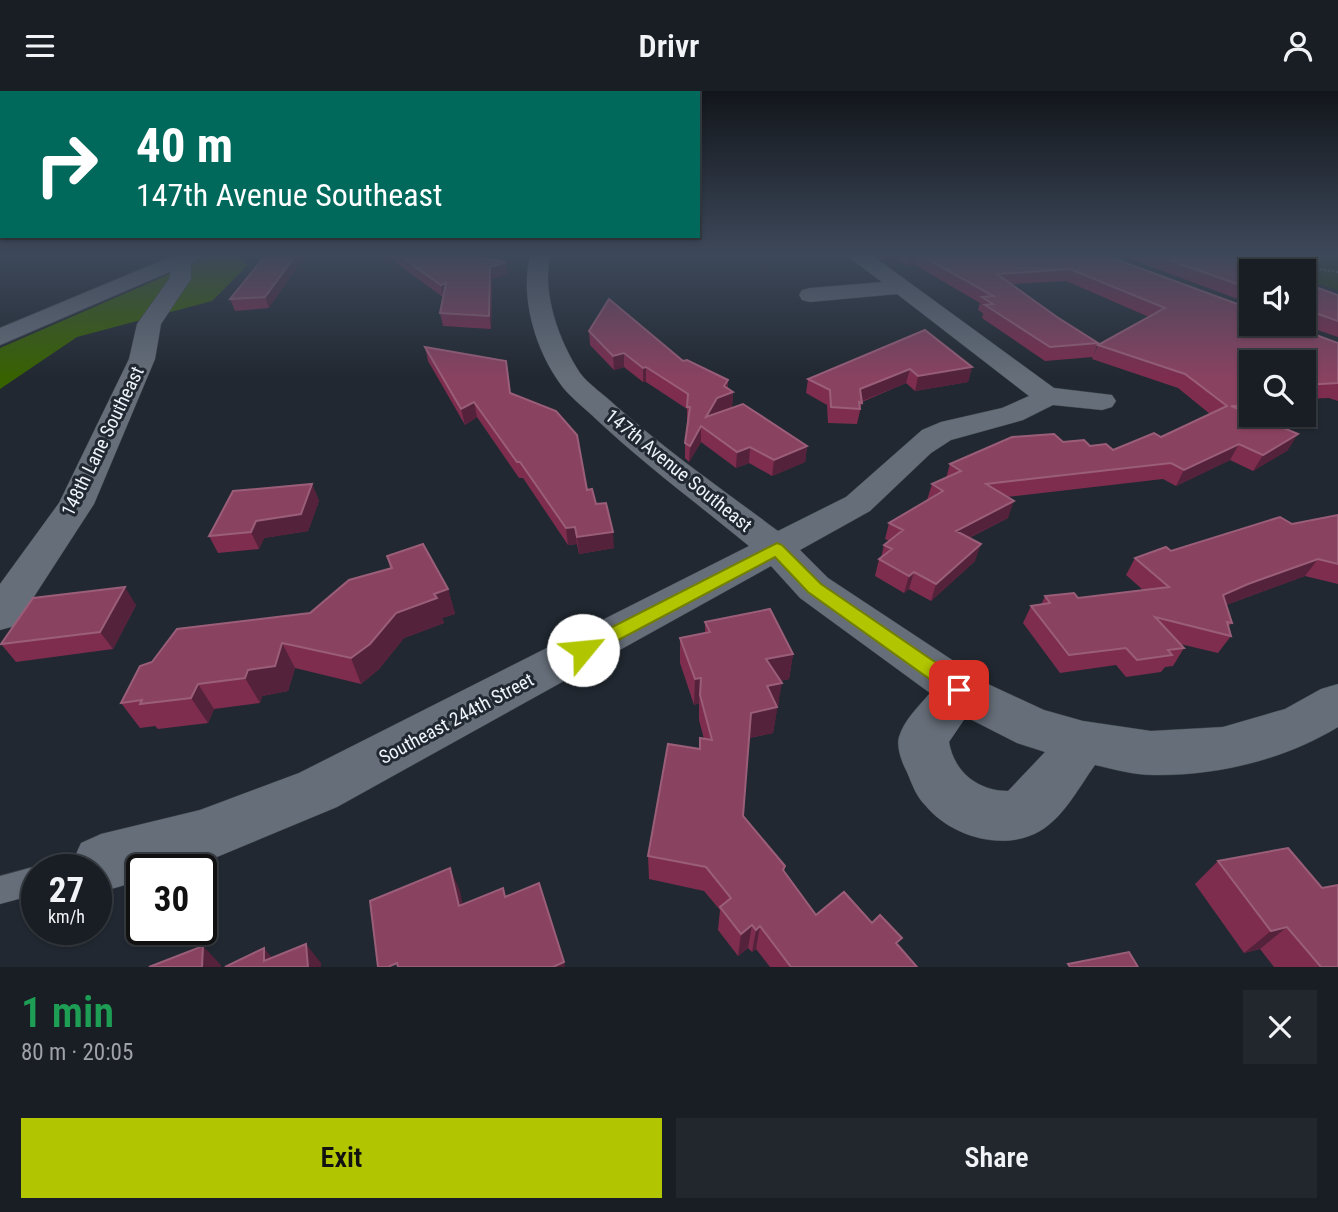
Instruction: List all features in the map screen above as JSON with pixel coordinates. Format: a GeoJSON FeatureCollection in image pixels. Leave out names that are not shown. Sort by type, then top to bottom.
{"type":"FeatureCollection","features":[{"type":"Feature","properties":{"kind":"street"},"geometry":{"type":"LineString","coordinates":[[0,337],[94,297]]}},
{"type":"Feature","properties":{"kind":"street","name":"148th Lane Southeast"},"geometry":{"type":"LineString","coordinates":[[0,615],[75,504],[142,359],[149,324],[168,297]]}},
{"type":"Feature","properties":{"kind":"street","name":"147th Avenue Southeast"},"geometry":{"type":"LineString","coordinates":[[540,297],[551,344],[570,380],[631,435],[777,549],[814,588],[984,705],[1034,728],[1083,742],[1151,753],[1223,749],[1298,726],[1338,703]]}},
{"type":"Feature","properties":{"kind":"street"},"geometry":{"type":"LineString","coordinates":[[915,297],[1046,395],[1102,401]]}},
{"type":"Feature","properties":{"kind":"street","name":"Southeast 244th Street"},"geometry":{"type":"LineString","coordinates":[[112,861],[200,837],[318,790],[858,504],[893,474],[912,452],[941,432],[1038,406],[1046,395]]}},
{"type":"Feature","properties":{"kind":"street"},"geometry":{"type":"LineString","coordinates":[[959,690],[923,739],[925,756],[932,774],[964,807],[993,816],[1019,815],[1036,800],[1083,742]]}},
{"type":"Feature","properties":{"kind":"lane"},"geometry":{"type":"LineString","coordinates":[[0,890],[21,884]]}},
{"type":"Feature","properties":{"kind":"green space"},"geometry":{"type":"Polygon","coordinates":[[[117,297],[216,297],[212,301],[77,337],[0,389],[0,348],[117,297]]]}},
{"type":"Feature","properties":{"kind":"building"},"geometry":{"type":"Polygon","coordinates":[[[232,297],[265,297],[265,297],[230,299],[232,297]]]}},
{"type":"Feature","properties":{"kind":"building"},"geometry":{"type":"Polygon","coordinates":[[[443,297],[489,297],[489,316],[440,313],[443,297]]]}},
{"type":"Feature","properties":{"kind":"building"},"geometry":{"type":"Polygon","coordinates":[[[982,297],[1029,297],[1098,343],[1050,347],[985,305],[993,304],[982,297]]]}},
{"type":"Feature","properties":{"kind":"building"},"geometry":{"type":"Polygon","coordinates":[[[1138,297],[1218,297],[1239,305],[1239,336],[1316,335],[1338,343],[1338,383],[1316,384],[1316,350],[1239,350],[1239,406],[1231,406],[1239,409],[1239,427],[1281,427],[1298,434],[1263,455],[1239,444],[1184,470],[1171,463],[986,484],[1014,501],[956,531],[981,544],[936,584],[914,572],[909,576],[879,559],[892,549],[884,545],[903,530],[889,523],[943,491],[932,484],[961,471],[950,464],[1012,437],[1054,434],[1063,442],[1084,440],[1090,446],[1106,444],[1113,450],[1154,433],[1161,437],[1227,406],[1185,374],[1098,345],[1165,308],[1138,297]]]}},
{"type":"Feature","properties":{"kind":"building"},"geometry":{"type":"Polygon","coordinates":[[[1316,297],[1338,297],[1338,321],[1316,313],[1316,297]]]}},
{"type":"Feature","properties":{"kind":"building"},"geometry":{"type":"Polygon","coordinates":[[[609,299],[683,361],[687,360],[728,380],[724,386],[733,392],[717,398],[706,417],[743,404],[807,446],[774,460],[750,447],[737,452],[701,426],[690,446],[685,443],[690,407],[687,407],[688,394],[646,367],[643,368],[624,353],[613,356],[589,331],[609,299]]]}},
{"type":"Feature","properties":{"kind":"building"},"geometry":{"type":"Polygon","coordinates":[[[925,330],[972,367],[918,376],[910,369],[860,389],[860,409],[831,407],[830,390],[808,379],[925,330]]]}},
{"type":"Feature","properties":{"kind":"building"},"geometry":{"type":"Polygon","coordinates":[[[425,347],[506,361],[510,393],[556,411],[577,435],[587,490],[592,489],[596,504],[606,503],[613,532],[577,537],[575,527],[566,528],[474,402],[461,409],[425,347]]]}},
{"type":"Feature","properties":{"kind":"building"},"geometry":{"type":"Polygon","coordinates":[[[312,484],[301,514],[256,521],[251,532],[209,536],[233,491],[312,484]]]}},
{"type":"Feature","properties":{"kind":"building"},"geometry":{"type":"Polygon","coordinates":[[[1338,515],[1338,564],[1318,559],[1223,595],[1232,623],[1227,622],[1231,636],[1155,617],[1184,648],[1168,650],[1172,655],[1137,660],[1126,648],[1069,655],[1031,606],[1050,603],[1045,596],[1074,593],[1078,598],[1169,587],[1135,558],[1166,547],[1171,551],[1280,517],[1292,524],[1338,515]]]}},
{"type":"Feature","properties":{"kind":"building"},"geometry":{"type":"Polygon","coordinates":[[[423,544],[448,589],[434,594],[437,598],[396,613],[370,644],[351,658],[282,643],[275,666],[248,670],[245,678],[198,684],[191,698],[140,704],[142,700],[121,703],[140,666],[152,662],[177,629],[310,613],[349,580],[392,568],[387,556],[423,544]]]}},
{"type":"Feature","properties":{"kind":"building"},"geometry":{"type":"Polygon","coordinates":[[[125,587],[100,632],[1,644],[33,598],[125,587]]]}},
{"type":"Feature","properties":{"kind":"building"},"geometry":{"type":"Polygon","coordinates":[[[770,609],[793,654],[766,659],[782,683],[767,686],[777,707],[751,713],[743,816],[785,866],[783,870],[816,915],[844,892],[872,923],[880,915],[902,938],[896,943],[917,967],[791,967],[760,926],[756,930],[752,925],[741,934],[720,907],[731,898],[706,867],[648,856],[668,744],[700,749],[700,738],[712,740],[700,695],[701,678],[695,679],[680,638],[710,632],[705,622],[770,609]]]}},
{"type":"Feature","properties":{"kind":"building"},"geometry":{"type":"Polygon","coordinates":[[[1288,848],[1322,888],[1338,885],[1338,967],[1321,967],[1287,927],[1271,931],[1218,861],[1288,848]]]}},
{"type":"Feature","properties":{"kind":"building"},"geometry":{"type":"Polygon","coordinates":[[[450,868],[459,906],[503,888],[505,897],[539,883],[564,962],[553,967],[398,967],[397,963],[378,967],[370,901],[450,868]]]}},
{"type":"Feature","properties":{"kind":"building"},"geometry":{"type":"Polygon","coordinates":[[[306,944],[308,967],[225,967],[264,948],[264,961],[306,944]]]}},
{"type":"Feature","properties":{"kind":"building"},"geometry":{"type":"Polygon","coordinates":[[[203,946],[202,967],[149,967],[203,946]]]}},
{"type":"Feature","properties":{"kind":"building"},"geometry":{"type":"Polygon","coordinates":[[[1129,952],[1138,967],[1070,967],[1068,964],[1129,952]]]}},
{"type":"Feature","properties":{"kind":"route"},"geometry":{"type":"LineString","coordinates":[[583,650],[777,549],[814,588],[959,690]]}}]}
